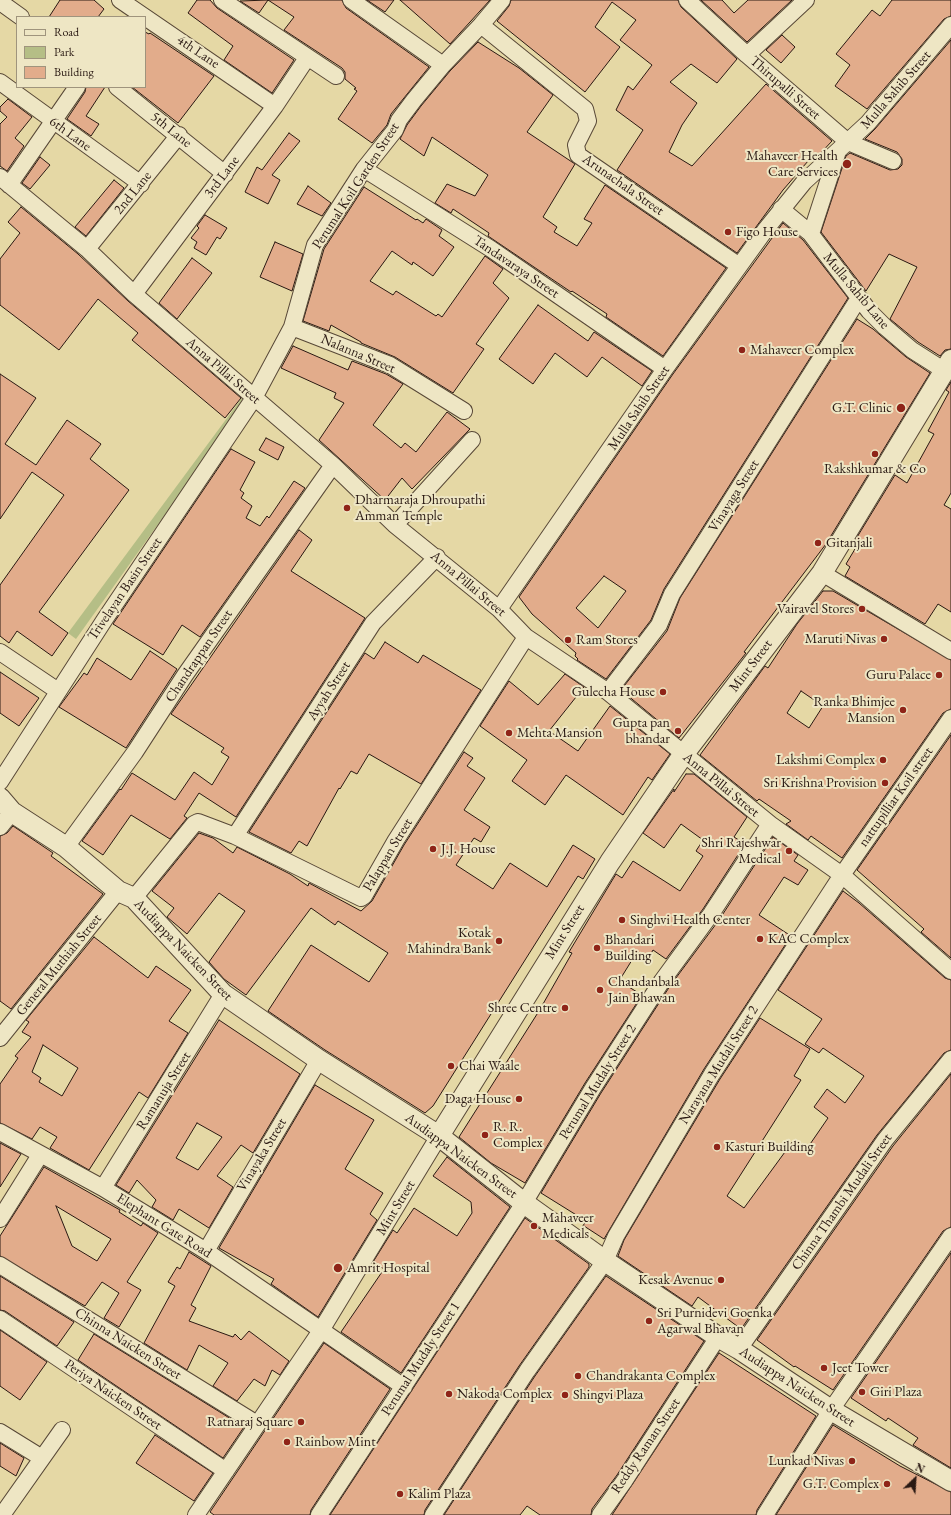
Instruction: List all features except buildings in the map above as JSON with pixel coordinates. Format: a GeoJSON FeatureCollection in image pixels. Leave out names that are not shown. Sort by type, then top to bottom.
{"type":"FeatureCollection","features":[{"type":"Feature","properties":{"kind":"street"},"geometry":{"type":"LineString","coordinates":[[222,0],[336,76]]}},
{"type":"Feature","properties":{"kind":"street"},"geometry":{"type":"LineString","coordinates":[[351,0],[443,65]]}},
{"type":"Feature","properties":{"kind":"street","name":"Perumal Koil Garden Street"},"geometry":{"type":"LineString","coordinates":[[254,398],[292,327],[315,246],[364,169],[394,130],[399,120],[414,100],[443,65],[481,26],[502,0]]}},
{"type":"Feature","properties":{"kind":"street","name":"Thirupalli Street"},"geometry":{"type":"LineString","coordinates":[[687,0],[843,146],[893,161]]}},
{"type":"Feature","properties":{"kind":"street"},"geometry":{"type":"LineString","coordinates":[[747,55],[806,0]]}},
{"type":"Feature","properties":{"kind":"street"},"geometry":{"type":"LineString","coordinates":[[0,2],[21,16]]}},
{"type":"Feature","properties":{"kind":"street","name":"4th Lane"},"geometry":{"type":"LineString","coordinates":[[128,6],[143,16]]}},
{"type":"Feature","properties":{"kind":"street","name":"4th Lane"},"geometry":{"type":"LineString","coordinates":[[146,18],[275,106]]}},
{"type":"Feature","properties":{"kind":"street","name":"Mulla Sahib Street"},"geometry":{"type":"LineString","coordinates":[[499,609],[738,265],[781,209],[804,182],[883,106],[951,25]]}},
{"type":"Feature","properties":{"kind":"street","name":"Arunachala Street"},"geometry":{"type":"LineString","coordinates":[[481,26],[586,109],[588,121],[576,145],[578,155],[738,265]]}},
{"type":"Feature","properties":{"kind":"street","name":"3rd Lane"},"geometry":{"type":"LineString","coordinates":[[134,294],[275,106],[307,58]]}},
{"type":"Feature","properties":{"kind":"street","name":"6th Lane"},"geometry":{"type":"LineString","coordinates":[[0,82],[141,184]]}},
{"type":"Feature","properties":{"kind":"street"},"geometry":{"type":"LineString","coordinates":[[5,181],[53,121],[76,88]]}},
{"type":"Feature","properties":{"kind":"street","name":"5th Lane"},"geometry":{"type":"LineString","coordinates":[[118,88],[179,135],[225,174]]}},
{"type":"Feature","properties":{"kind":"street","name":"2nd Lane"},"geometry":{"type":"LineString","coordinates":[[87,249],[141,184],[179,135]]}},
{"type":"Feature","properties":{"kind":"street"},"geometry":{"type":"LineString","coordinates":[[810,234],[843,146]]}},
{"type":"Feature","properties":{"kind":"street","name":"Tandavaraya Street"},"geometry":{"type":"LineString","coordinates":[[364,169],[491,249],[665,369]]}},
{"type":"Feature","properties":{"kind":"street","name":"Anna Pillai Street"},"geometry":{"type":"LineString","coordinates":[[5,181],[87,249],[134,294],[333,465],[395,525],[499,609],[526,637],[608,692],[770,824],[842,875],[951,971]]}},
{"type":"Feature","properties":{"kind":"street","name":"Mulla Sahib Lane"},"geometry":{"type":"LineString","coordinates":[[781,209],[810,234],[875,317],[904,343],[948,365]]}},
{"type":"Feature","properties":{"kind":"street","name":"Vinayaga Street"},"geometry":{"type":"LineString","coordinates":[[608,692],[659,625],[672,594],[859,298]]}},
{"type":"Feature","properties":{"kind":"street","name":"Nalanna Street"},"geometry":{"type":"LineString","coordinates":[[292,327],[390,365],[464,411]]}},
{"type":"Feature","properties":{"kind":"street","name":"Mint Street"},"geometry":{"type":"LineString","coordinates":[[196,1515],[320,1332],[560,939],[610,862],[684,755],[822,573],[948,365]]}},
{"type":"Feature","properties":{"kind":"street","name":"Trivelayan Basin Street"},"geometry":{"type":"LineString","coordinates":[[0,782],[58,691],[254,398]]}},
{"type":"Feature","properties":{"kind":"street"},"geometry":{"type":"LineString","coordinates":[[395,525],[472,440]]}},
{"type":"Feature","properties":{"kind":"street","name":"Chandrappan Street"},"geometry":{"type":"LineString","coordinates":[[66,847],[134,752],[184,675],[333,465]]}},
{"type":"Feature","properties":{"kind":"street","name":"Ayyah Street"},"geometry":{"type":"LineString","coordinates":[[235,836],[373,623],[436,557]]}},
{"type":"Feature","properties":{"kind":"street"},"geometry":{"type":"LineString","coordinates":[[822,573],[951,651]]}},
{"type":"Feature","properties":{"kind":"street","name":"Palappan Street"},"geometry":{"type":"LineString","coordinates":[[126,895],[194,824],[198,822],[235,836],[361,898],[364,896],[396,840],[526,637]]}},
{"type":"Feature","properties":{"kind":"street"},"geometry":{"type":"LineString","coordinates":[[0,652],[58,691]]}},
{"type":"Feature","properties":{"kind":"street","name":"nattupilliar Koil street"},"geometry":{"type":"LineString","coordinates":[[842,875],[951,718]]}},
{"type":"Feature","properties":{"kind":"street"},"geometry":{"type":"LineString","coordinates":[[0,827],[6,805]]}},
{"type":"Feature","properties":{"kind":"street","name":"Audiappa Naicken Street"},"geometry":{"type":"LineString","coordinates":[[6,805],[66,847],[126,895],[223,994],[319,1060],[439,1136],[524,1203],[605,1261],[718,1337],[739,1349],[831,1410],[951,1481]]}},
{"type":"Feature","properties":{"kind":"street","name":"Perumal Mudaly Street 2"},"geometry":{"type":"LineString","coordinates":[[524,1203],[610,1061],[662,981],[710,914],[770,824]]}},
{"type":"Feature","properties":{"kind":"street","name":"Narayana Mudali Street 2"},"geometry":{"type":"LineString","coordinates":[[433,1515],[527,1371],[605,1261],[616,1236],[712,1074],[842,875]]}},
{"type":"Feature","properties":{"kind":"street","name":"General Muthiah Street"},"geometry":{"type":"LineString","coordinates":[[0,1038],[126,895]]}},
{"type":"Feature","properties":{"kind":"street","name":"Ramanuja Street"},"geometry":{"type":"LineString","coordinates":[[102,1188],[223,994]]}},
{"type":"Feature","properties":{"kind":"street","name":"Chinna Thambi Mudali Street"},"geometry":{"type":"LineString","coordinates":[[739,1349],[885,1140],[951,1059]]}},
{"type":"Feature","properties":{"kind":"street","name":"Vinayaka Street"},"geometry":{"type":"LineString","coordinates":[[206,1251],[319,1060]]}},
{"type":"Feature","properties":{"kind":"street","name":"Elephant Gate Road"},"geometry":{"type":"LineString","coordinates":[[0,1132],[102,1188],[206,1251],[320,1332],[404,1387]]}},
{"type":"Feature","properties":{"kind":"street"},"geometry":{"type":"LineString","coordinates":[[0,1219],[40,1155]]}},
{"type":"Feature","properties":{"kind":"street","name":"Perumal Mudaly Street 1"},"geometry":{"type":"LineString","coordinates":[[319,1515],[524,1203]]}},
{"type":"Feature","properties":{"kind":"street"},"geometry":{"type":"LineString","coordinates":[[765,1515],[831,1410],[951,1236]]}},
{"type":"Feature","properties":{"kind":"street","name":"Chinna Naicken Street"},"geometry":{"type":"LineString","coordinates":[[0,1264],[257,1424]]}},
{"type":"Feature","properties":{"kind":"street","name":"Periya Naicken Street"},"geometry":{"type":"LineString","coordinates":[[0,1319],[226,1471]]}},
{"type":"Feature","properties":{"kind":"street","name":"Reddy Raman Street"},"geometry":{"type":"LineString","coordinates":[[600,1515],[625,1480],[718,1337]]}},
{"type":"Feature","properties":{"kind":"street"},"geometry":{"type":"LineString","coordinates":[[2,1515],[62,1430]]}},
{"type":"Feature","properties":{"kind":"street"},"geometry":{"type":"LineString","coordinates":[[0,1432],[42,1458]]}},
{"type":"Feature","properties":{"kind":"green space"},"geometry":{"type":"Polygon","coordinates":[[[244,395],[237,414],[76,639],[68,633],[244,395]]]}},
{"type":"Feature","properties":{"kind":"place","name":"Mahaveer Health Care Services"},"geometry":{"type":"Point","coordinates":[847,164]}},
{"type":"Feature","properties":{"kind":"place","name":"Figo House"},"geometry":{"type":"Point","coordinates":[728,232]}},
{"type":"Feature","properties":{"kind":"place","name":"Mahaveer Complex"},"geometry":{"type":"Point","coordinates":[742,350]}},
{"type":"Feature","properties":{"kind":"place","name":"G.T. Clinic"},"geometry":{"type":"Point","coordinates":[901,408]}},
{"type":"Feature","properties":{"kind":"place","name":"Rakshkumar & Co"},"geometry":{"type":"Point","coordinates":[875,454]}},
{"type":"Feature","properties":{"kind":"place","name":"Dharmaraja Dhroupathi Amman Temple"},"geometry":{"type":"Point","coordinates":[347,508]}},
{"type":"Feature","properties":{"kind":"place","name":"Gitanjali"},"geometry":{"type":"Point","coordinates":[818,543]}},
{"type":"Feature","properties":{"kind":"place","name":"Vairavel Stores"},"geometry":{"type":"Point","coordinates":[862,609]}},
{"type":"Feature","properties":{"kind":"place","name":"Maruti Nivas"},"geometry":{"type":"Point","coordinates":[884,639]}},
{"type":"Feature","properties":{"kind":"place","name":"Ram Stores"},"geometry":{"type":"Point","coordinates":[568,640]}},
{"type":"Feature","properties":{"kind":"place","name":"Guru Palace"},"geometry":{"type":"Point","coordinates":[939,675]}},
{"type":"Feature","properties":{"kind":"place","name":"Gulecha House"},"geometry":{"type":"Point","coordinates":[663,692]}},
{"type":"Feature","properties":{"kind":"place","name":"Ranka Bhimjee Mansion"},"geometry":{"type":"Point","coordinates":[903,710]}},
{"type":"Feature","properties":{"kind":"place","name":"Gupta pan bhandar"},"geometry":{"type":"Point","coordinates":[678,731]}},
{"type":"Feature","properties":{"kind":"place","name":"Mehta Mansion"},"geometry":{"type":"Point","coordinates":[509,733]}},
{"type":"Feature","properties":{"kind":"place","name":"Lakshmi Complex"},"geometry":{"type":"Point","coordinates":[883,760]}},
{"type":"Feature","properties":{"kind":"place","name":"Sri Krishna Provision"},"geometry":{"type":"Point","coordinates":[885,783]}},
{"type":"Feature","properties":{"kind":"place","name":"J.J. House"},"geometry":{"type":"Point","coordinates":[433,849]}},
{"type":"Feature","properties":{"kind":"place","name":"Shri Rajeshwar Medical"},"geometry":{"type":"Point","coordinates":[789,851]}},
{"type":"Feature","properties":{"kind":"place","name":"Singhvi Health Center"},"geometry":{"type":"Point","coordinates":[622,920]}},
{"type":"Feature","properties":{"kind":"place","name":"KAC Complex"},"geometry":{"type":"Point","coordinates":[760,939]}},
{"type":"Feature","properties":{"kind":"place","name":"Kotak Mahindra Bank"},"geometry":{"type":"Point","coordinates":[499,941]}},
{"type":"Feature","properties":{"kind":"place","name":"Bhandari Building"},"geometry":{"type":"Point","coordinates":[597,948]}},
{"type":"Feature","properties":{"kind":"place","name":"Chandanbala Jain Bhawan"},"geometry":{"type":"Point","coordinates":[600,990]}},
{"type":"Feature","properties":{"kind":"place","name":"Shree Centre"},"geometry":{"type":"Point","coordinates":[565,1008]}},
{"type":"Feature","properties":{"kind":"place","name":"Chai Waale"},"geometry":{"type":"Point","coordinates":[451,1066]}},
{"type":"Feature","properties":{"kind":"place","name":"Daga House"},"geometry":{"type":"Point","coordinates":[519,1099]}},
{"type":"Feature","properties":{"kind":"place","name":"R. R. Complex"},"geometry":{"type":"Point","coordinates":[485,1135]}},
{"type":"Feature","properties":{"kind":"place","name":"Kasturi Building"},"geometry":{"type":"Point","coordinates":[717,1147]}},
{"type":"Feature","properties":{"kind":"place","name":"Mahaveer Medicals"},"geometry":{"type":"Point","coordinates":[534,1226]}},
{"type":"Feature","properties":{"kind":"place","name":"Amrit Hospital"},"geometry":{"type":"Point","coordinates":[338,1268]}},
{"type":"Feature","properties":{"kind":"place","name":"Kesak Avenue"},"geometry":{"type":"Point","coordinates":[721,1280]}},
{"type":"Feature","properties":{"kind":"place","name":"Sri Purnidevi Goenka Agarwal Bhavan"},"geometry":{"type":"Point","coordinates":[649,1321]}},
{"type":"Feature","properties":{"kind":"place","name":"Jeet Tower"},"geometry":{"type":"Point","coordinates":[824,1368]}},
{"type":"Feature","properties":{"kind":"place","name":"Chandrakanta Complex"},"geometry":{"type":"Point","coordinates":[578,1376]}},
{"type":"Feature","properties":{"kind":"place","name":"Giri Plaza"},"geometry":{"type":"Point","coordinates":[862,1392]}},
{"type":"Feature","properties":{"kind":"place","name":"Nakoda Complex"},"geometry":{"type":"Point","coordinates":[449,1394]}},
{"type":"Feature","properties":{"kind":"place","name":"Shingvi Plaza"},"geometry":{"type":"Point","coordinates":[565,1395]}},
{"type":"Feature","properties":{"kind":"place","name":"Ratnaraj Square"},"geometry":{"type":"Point","coordinates":[301,1422]}},
{"type":"Feature","properties":{"kind":"place","name":"Rainbow Mint"},"geometry":{"type":"Point","coordinates":[287,1442]}},
{"type":"Feature","properties":{"kind":"place","name":"Lunkad Nivas"},"geometry":{"type":"Point","coordinates":[852,1461]}},
{"type":"Feature","properties":{"kind":"place","name":"G.T. Complex"},"geometry":{"type":"Point","coordinates":[887,1484]}},
{"type":"Feature","properties":{"kind":"place","name":"Kalim Plaza"},"geometry":{"type":"Point","coordinates":[400,1494]}}]}
